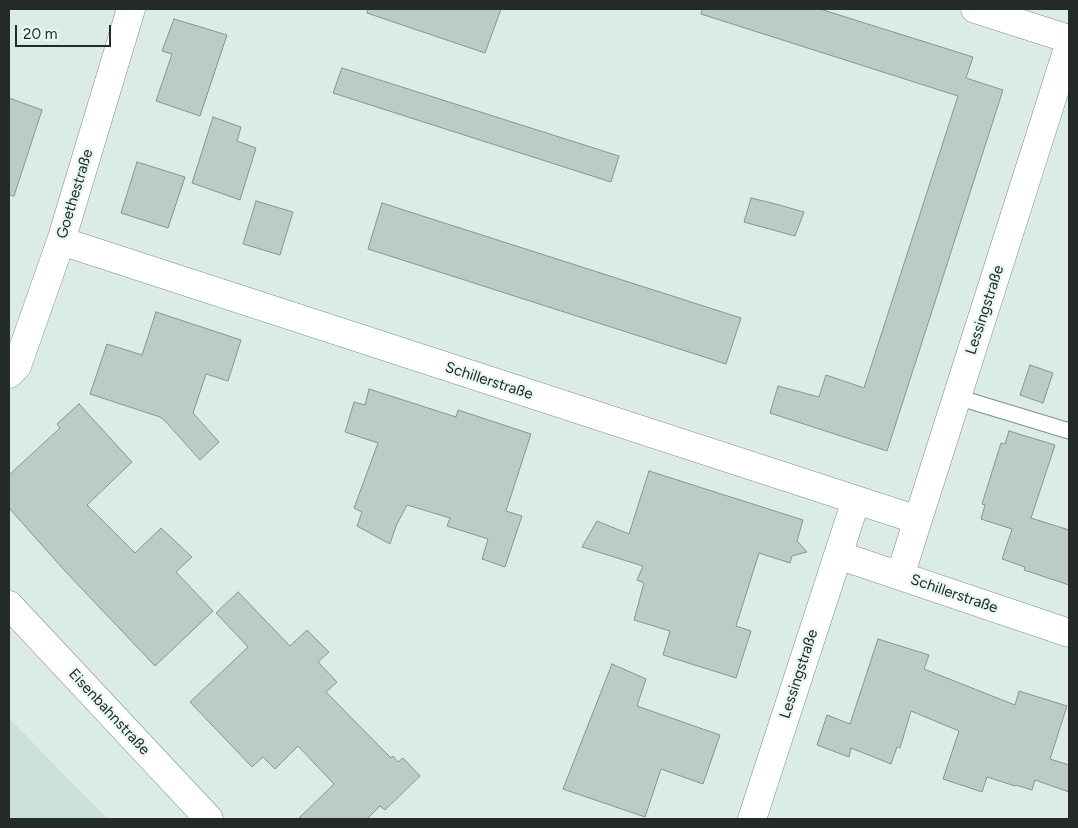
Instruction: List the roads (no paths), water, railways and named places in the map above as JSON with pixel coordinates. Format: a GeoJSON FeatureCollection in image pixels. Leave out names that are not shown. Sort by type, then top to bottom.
{"type":"FeatureCollection","features":[{"type":"Feature","properties":{"kind":"street","name":"Goethestraße"},"geometry":{"type":"LineString","coordinates":[[9,374],[17,366],[61,241],[131,9]]}},
{"type":"Feature","properties":{"kind":"street"},"geometry":{"type":"LineString","coordinates":[[975,9],[1069,39]]}},
{"type":"Feature","properties":{"kind":"street","name":"Lessingstraße"},"geometry":{"type":"LineString","coordinates":[[900,576],[1069,45]]}},
{"type":"Feature","properties":{"kind":"street","name":"Schillerstraße"},"geometry":{"type":"LineString","coordinates":[[61,241],[918,520]]}},
{"type":"Feature","properties":{"kind":"street","name":"Lessingstraße"},"geometry":{"type":"LineString","coordinates":[[752,819],[856,500]]}},
{"type":"Feature","properties":{"kind":"street","name":"Schillerstraße"},"geometry":{"type":"LineString","coordinates":[[838,556],[1069,633]]}},
{"type":"Feature","properties":{"kind":"street","name":"Eisenbahnstraße"},"geometry":{"type":"LineString","coordinates":[[9,605],[209,819]]}},
{"type":"Feature","properties":{"kind":"lane"},"geometry":{"type":"LineString","coordinates":[[957,397],[1069,431]]}}]}
